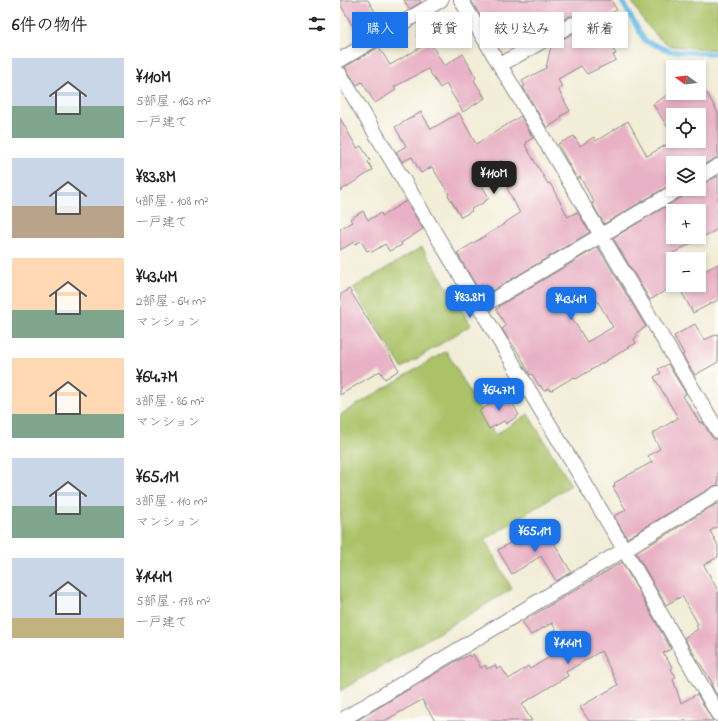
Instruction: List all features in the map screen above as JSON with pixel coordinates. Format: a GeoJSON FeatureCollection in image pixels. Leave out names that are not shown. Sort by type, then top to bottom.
{"type":"FeatureCollection","features":[{"type":"Feature","properties":{"kind":"street"},"geometry":{"type":"LineString","coordinates":[[340,60],[441,0]]}},
{"type":"Feature","properties":{"kind":"street"},"geometry":{"type":"LineString","coordinates":[[461,0],[718,432]]}},
{"type":"Feature","properties":{"kind":"street"},"geometry":{"type":"LineString","coordinates":[[500,66],[572,25]]}},
{"type":"Feature","properties":{"kind":"street"},"geometry":{"type":"LineString","coordinates":[[340,74],[624,549],[718,714]]}},
{"type":"Feature","properties":{"kind":"street"},"geometry":{"type":"LineString","coordinates":[[706,173],[718,166]]}},
{"type":"Feature","properties":{"kind":"street"},"geometry":{"type":"LineString","coordinates":[[479,308],[667,196]]}},
{"type":"Feature","properties":{"kind":"street"},"geometry":{"type":"LineString","coordinates":[[342,720],[718,493]]}},
{"type":"Feature","properties":{"kind":"green space"},"geometry":{"type":"Polygon","coordinates":[[[631,0],[718,0],[718,50],[671,46],[659,38],[645,23],[631,0]]]}},
{"type":"Feature","properties":{"kind":"green space"},"geometry":{"type":"Polygon","coordinates":[[[422,247],[471,325],[402,368],[353,288],[422,247]]]}},
{"type":"Feature","properties":{"kind":"green space"},"geometry":{"type":"Polygon","coordinates":[[[446,351],[495,435],[528,414],[571,485],[485,540],[512,589],[340,691],[340,415],[446,351]]]}},
{"type":"Feature","properties":{"kind":"building"},"geometry":{"type":"Polygon","coordinates":[[[340,0],[368,0],[375,12],[352,12],[352,25],[340,4],[340,0]]]}},
{"type":"Feature","properties":{"kind":"building"},"geometry":{"type":"Polygon","coordinates":[[[404,0],[420,0],[421,2],[409,9],[404,0]]]}},
{"type":"Feature","properties":{"kind":"building"},"geometry":{"type":"Polygon","coordinates":[[[471,0],[611,0],[617,10],[613,12],[572,12],[572,16],[564,19],[564,12],[480,12],[480,15],[471,0]]]}},
{"type":"Feature","properties":{"kind":"building"},"geometry":{"type":"Polygon","coordinates":[[[572,34],[572,48],[612,48],[616,54],[613,55],[616,60],[587,74],[581,66],[558,79],[562,87],[558,89],[570,111],[561,116],[562,118],[547,128],[523,87],[525,86],[522,81],[546,68],[551,48],[564,48],[564,38],[572,34]]]}},
{"type":"Feature","properties":{"kind":"building"},"geometry":{"type":"Polygon","coordinates":[[[377,48],[380,48],[390,65],[420,48],[434,48],[444,66],[463,54],[476,78],[474,80],[485,98],[463,112],[446,84],[440,88],[428,69],[394,87],[396,90],[375,103],[362,82],[357,85],[345,67],[377,48]]]}},
{"type":"Feature","properties":{"kind":"building"},"geometry":{"type":"Polygon","coordinates":[[[707,93],[718,113],[718,157],[706,163],[706,156],[666,156],[666,187],[604,224],[580,177],[577,179],[558,144],[574,136],[580,146],[594,137],[596,141],[628,121],[647,156],[666,145],[666,148],[706,148],[706,108],[666,108],[666,125],[653,104],[666,96],[666,100],[706,100],[707,93]]]}},
{"type":"Feature","properties":{"kind":"building"},"geometry":{"type":"Polygon","coordinates":[[[421,112],[431,129],[459,113],[476,144],[521,116],[533,138],[526,142],[527,144],[525,145],[548,184],[550,183],[568,217],[577,212],[590,232],[490,292],[485,283],[477,287],[457,253],[520,213],[507,188],[515,184],[501,160],[476,175],[489,198],[485,202],[471,209],[472,211],[461,217],[432,167],[421,173],[412,157],[402,162],[396,152],[406,146],[395,127],[421,112]]]}},
{"type":"Feature","properties":{"kind":"building"},"geometry":{"type":"Polygon","coordinates":[[[340,118],[357,148],[361,146],[370,160],[368,162],[373,170],[340,191],[340,118]]]}},
{"type":"Feature","properties":{"kind":"building"},"geometry":{"type":"Polygon","coordinates":[[[718,176],[718,229],[706,235],[706,204],[670,204],[683,196],[706,196],[706,182],[718,176]]]}},
{"type":"Feature","properties":{"kind":"building"},"geometry":{"type":"Polygon","coordinates":[[[406,201],[423,229],[401,243],[402,245],[389,251],[385,244],[372,252],[370,250],[367,251],[361,241],[355,244],[354,242],[340,250],[340,229],[352,222],[350,219],[363,211],[368,220],[381,213],[382,216],[406,201]]]}},
{"type":"Feature","properties":{"kind":"building"},"geometry":{"type":"Polygon","coordinates":[[[666,206],[666,244],[690,244],[675,252],[666,252],[666,290],[650,300],[613,238],[666,206]]]}},
{"type":"Feature","properties":{"kind":"building"},"geometry":{"type":"Polygon","coordinates":[[[598,247],[646,327],[636,333],[637,336],[634,339],[636,343],[576,379],[574,377],[550,391],[549,388],[544,391],[540,385],[539,386],[532,374],[530,375],[521,357],[502,329],[506,326],[496,309],[500,307],[499,306],[598,247]],[[595,297],[568,312],[587,342],[613,327],[595,297]]]}},
{"type":"Feature","properties":{"kind":"building"},"geometry":{"type":"Polygon","coordinates":[[[718,264],[718,300],[693,313],[682,292],[706,292],[706,270],[718,264]]]}},
{"type":"Feature","properties":{"kind":"building"},"geometry":{"type":"Polygon","coordinates":[[[349,289],[399,370],[385,379],[380,371],[340,395],[340,295],[349,289]]]}},
{"type":"Feature","properties":{"kind":"building"},"geometry":{"type":"Polygon","coordinates":[[[695,324],[704,340],[718,334],[718,362],[695,375],[682,355],[684,354],[674,336],[695,324]]]}},
{"type":"Feature","properties":{"kind":"building"},"geometry":{"type":"Polygon","coordinates":[[[668,364],[686,394],[683,396],[700,423],[703,422],[711,436],[714,439],[718,439],[718,485],[627,538],[614,516],[626,510],[613,487],[615,486],[614,483],[652,462],[648,456],[660,449],[652,434],[678,418],[654,377],[661,373],[658,369],[668,364]]]}},
{"type":"Feature","properties":{"kind":"building"},"geometry":{"type":"Polygon","coordinates":[[[507,394],[519,415],[506,424],[504,421],[489,429],[479,411],[507,394]]]}},
{"type":"Feature","properties":{"kind":"building"},"geometry":{"type":"Polygon","coordinates":[[[718,503],[718,526],[710,531],[718,545],[718,557],[704,565],[718,591],[718,697],[711,685],[713,684],[684,638],[698,629],[696,625],[698,624],[682,596],[666,605],[636,553],[718,503]]]}},
{"type":"Feature","properties":{"kind":"building"},"geometry":{"type":"Polygon","coordinates":[[[543,524],[571,572],[556,581],[541,556],[512,574],[498,550],[543,524]]]}},
{"type":"Feature","properties":{"kind":"building"},"geometry":{"type":"Polygon","coordinates":[[[622,562],[671,649],[663,653],[673,668],[671,669],[676,677],[673,679],[681,703],[697,694],[713,721],[589,721],[580,707],[618,685],[601,651],[566,672],[568,676],[523,703],[524,704],[522,705],[532,721],[435,721],[422,700],[384,721],[356,721],[458,660],[469,655],[470,657],[473,654],[481,668],[485,665],[487,669],[495,665],[497,669],[501,667],[509,679],[528,666],[530,669],[566,647],[552,623],[531,635],[522,622],[622,562]]]}},
{"type":"Feature","properties":{"kind":"waterway"},"geometry":{"type":"LineString","coordinates":[[621,0],[645,41],[670,51],[718,54]]}}]}
